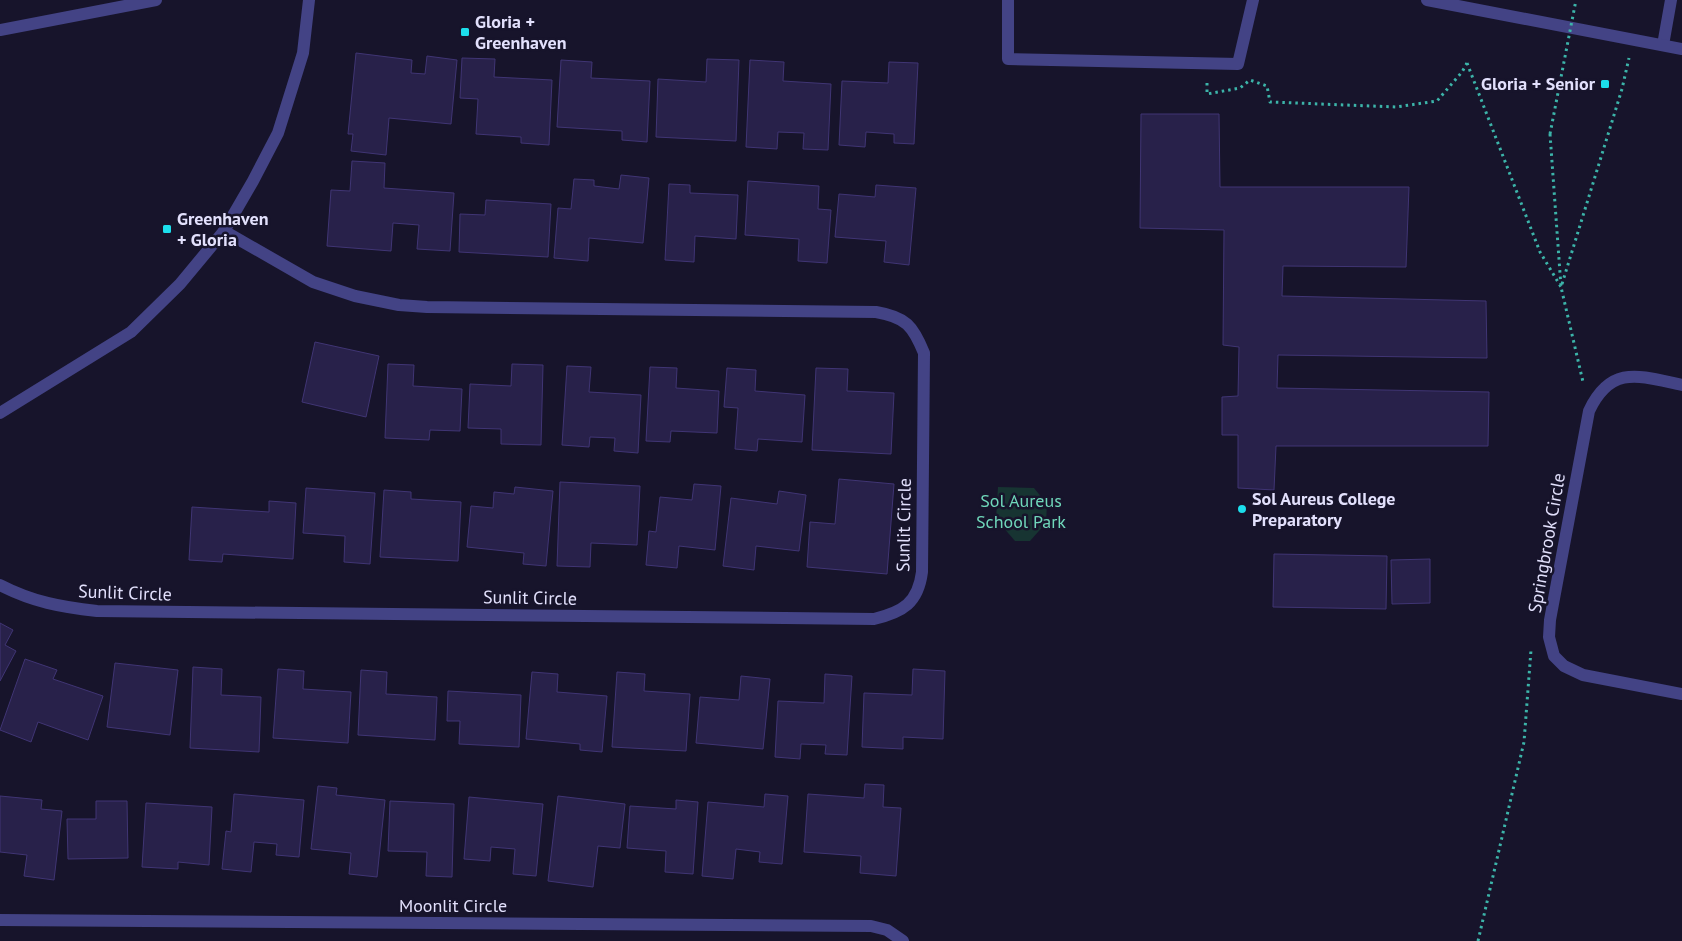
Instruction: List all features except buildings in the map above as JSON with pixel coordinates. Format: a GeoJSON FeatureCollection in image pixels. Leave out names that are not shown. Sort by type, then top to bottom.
{"type":"FeatureCollection","features":[{"type":"Feature","properties":{"kind":"street"},"geometry":{"type":"LineString","coordinates":[[0,30],[156,0]]}},
{"type":"Feature","properties":{"kind":"street"},"geometry":{"type":"LineString","coordinates":[[0,413],[130,332],[180,284],[224,231],[278,133],[303,53],[309,0]]}},
{"type":"Feature","properties":{"kind":"street"},"geometry":{"type":"LineString","coordinates":[[1008,0],[1008,59],[1238,64],[1252,0]]}},
{"type":"Feature","properties":{"kind":"street"},"geometry":{"type":"LineString","coordinates":[[1428,0],[1682,49]]}},
{"type":"Feature","properties":{"kind":"street"},"geometry":{"type":"LineString","coordinates":[[1663,45],[1671,0]]}},
{"type":"Feature","properties":{"kind":"street","name":"Sunlit Circle"},"geometry":{"type":"LineString","coordinates":[[0,585],[21,596],[61,607],[127,612],[874,619],[893,614],[905,608],[914,596],[920,583],[922,572],[924,353],[917,334],[898,318],[876,312],[427,307],[399,305],[355,296],[313,282],[224,231]]}},
{"type":"Feature","properties":{"kind":"street","name":"Springbrook Circle"},"geometry":{"type":"LineString","coordinates":[[1682,385],[1636,376],[1620,379],[1607,386],[1596,397],[1589,411],[1550,620],[1549,637],[1554,656],[1564,666],[1582,675],[1682,694]]}},
{"type":"Feature","properties":{"kind":"street","name":"Moonlit Circle"},"geometry":{"type":"LineString","coordinates":[[0,920],[871,926],[887,930],[902,941]]}},
{"type":"Feature","properties":{"kind":"path"},"geometry":{"type":"LineString","coordinates":[[1576,0],[1550,134],[1561,287],[1584,380]]}},
{"type":"Feature","properties":{"kind":"path"},"geometry":{"type":"LineString","coordinates":[[1561,287],[1622,89],[1634,40]]}},
{"type":"Feature","properties":{"kind":"path"},"geometry":{"type":"LineString","coordinates":[[1207,94],[1240,88],[1250,80],[1267,86],[1270,102],[1396,107],[1437,102],[1462,72],[1467,63],[1540,252],[1561,287]]}},
{"type":"Feature","properties":{"kind":"path"},"geometry":{"type":"LineString","coordinates":[[1478,941],[1524,742],[1530,652]]}},
{"type":"Feature","properties":{"kind":"green space","name":"Sol Aureus School Park"},"geometry":{"type":"Polygon","coordinates":[[[998,487],[1034,488],[1047,504],[1046,523],[1030,541],[1015,541],[996,519],[998,487]]]}},
{"type":"Feature","properties":{"kind":"place","name":"Gloria + Greenhaven"},"geometry":{"type":"Point","coordinates":[465,32]}},
{"type":"Feature","properties":{"kind":"place","name":"Gloria + Senior"},"geometry":{"type":"Point","coordinates":[1605,84]}},
{"type":"Feature","properties":{"kind":"place","name":"Greenhaven + Gloria"},"geometry":{"type":"Point","coordinates":[167,229]}},
{"type":"Feature","properties":{"kind":"place","name":"Sol Aureus College Preparatory"},"geometry":{"type":"Point","coordinates":[1242,509]}}]}
